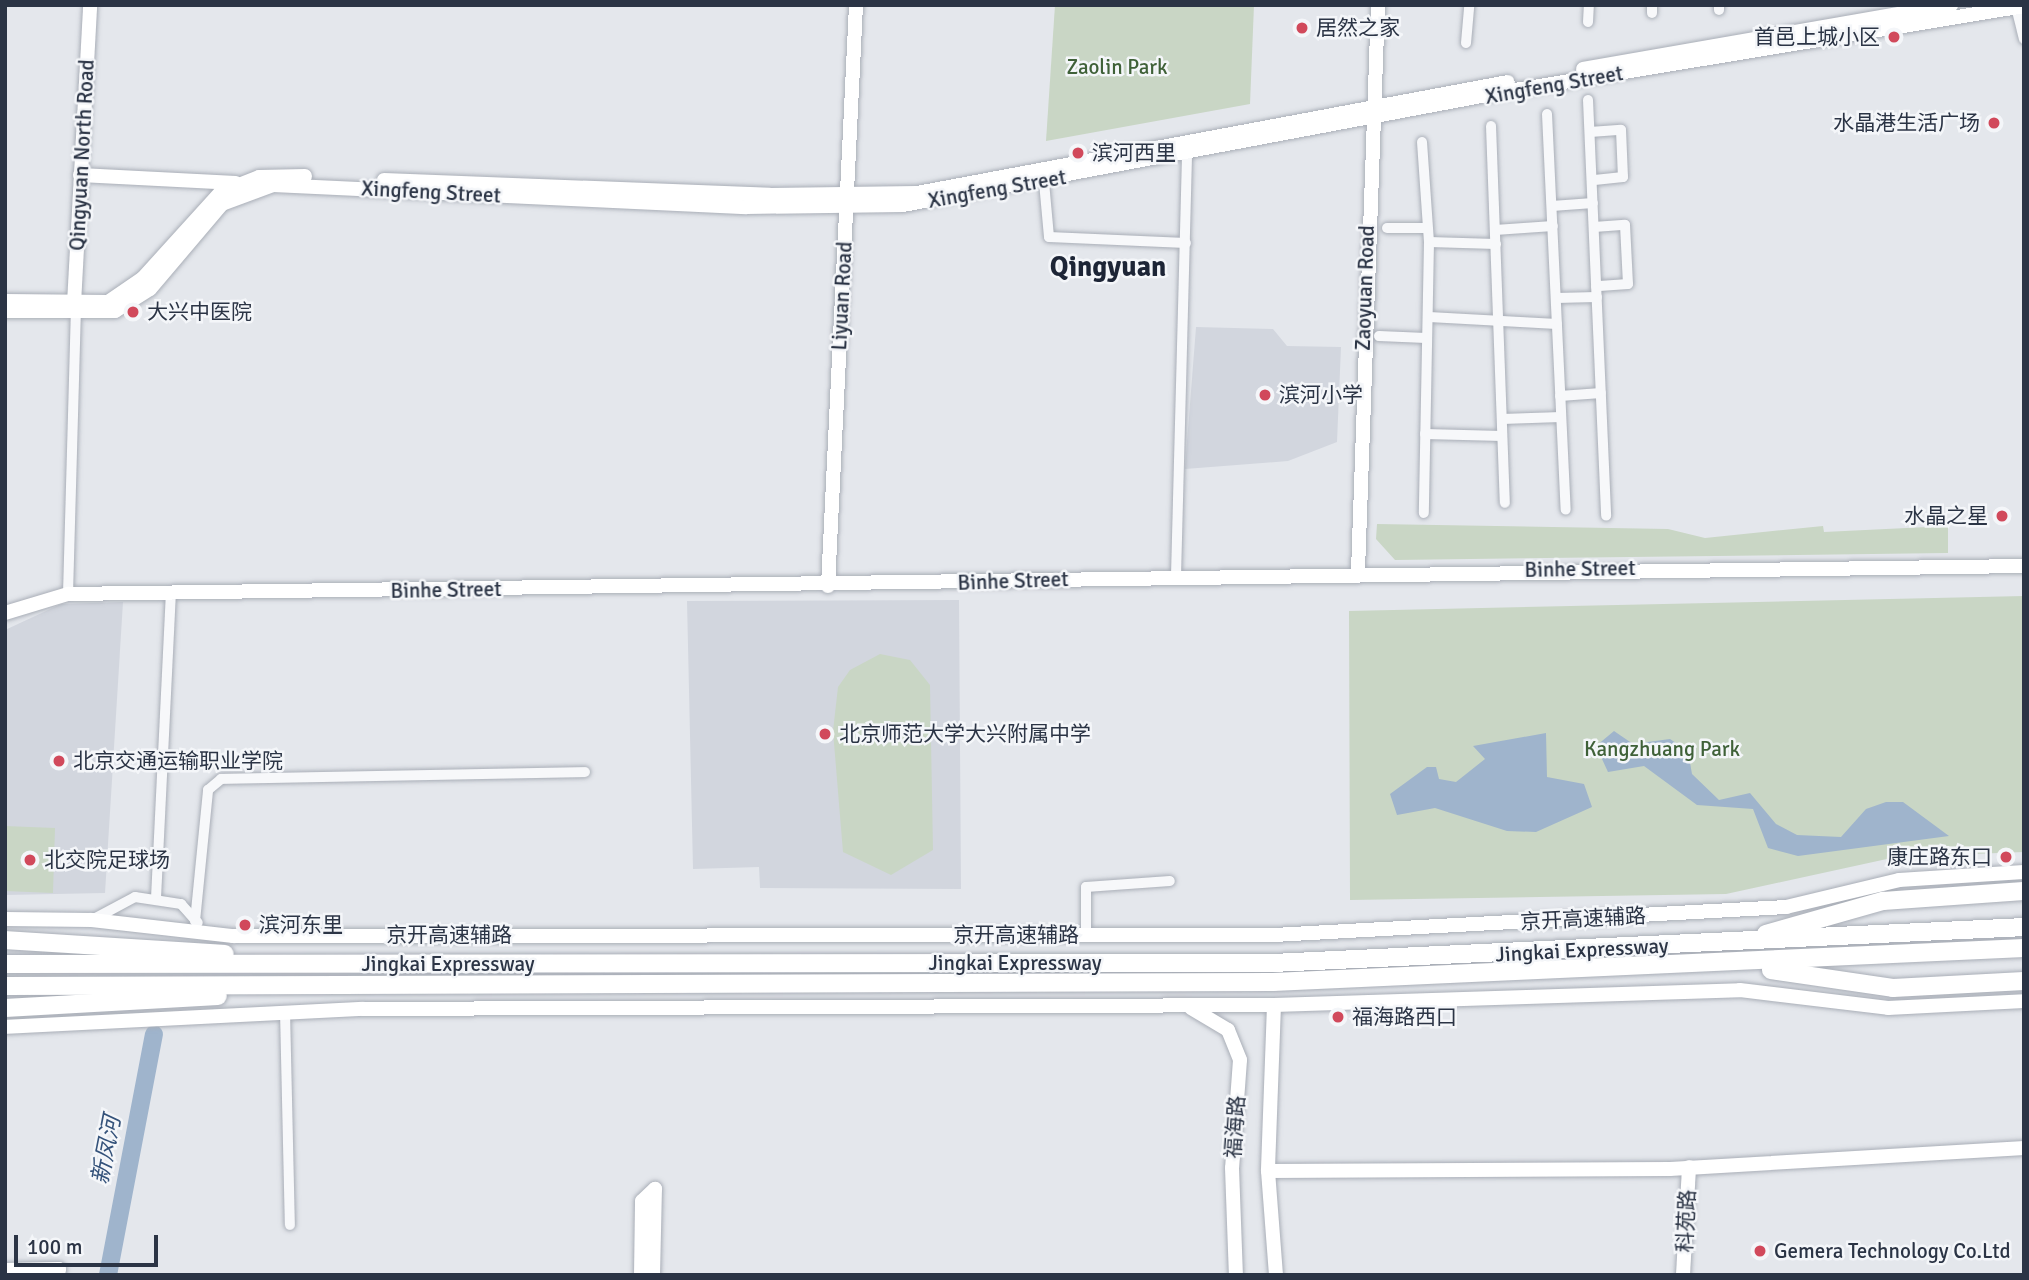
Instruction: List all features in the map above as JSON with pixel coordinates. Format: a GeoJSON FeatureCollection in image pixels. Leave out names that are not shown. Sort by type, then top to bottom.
{"type":"FeatureCollection","features":[{"type":"Feature","properties":{"kind":"highway"},"geometry":{"type":"LineString","coordinates":[[1736,943],[1882,901],[2024,891]]}},
{"type":"Feature","properties":{"kind":"highway","name":"Jingkai Expressway"},"geometry":{"type":"LineString","coordinates":[[126,954],[180,948],[321,964],[1273,963],[1736,943],[2024,927]]}},
{"type":"Feature","properties":{"kind":"highway"},"geometry":{"type":"LineString","coordinates":[[5,940],[126,954]]}},
{"type":"Feature","properties":{"kind":"highway","name":"Jingkai Expressway"},"geometry":{"type":"LineString","coordinates":[[126,995],[180,1001],[320,986],[1273,982],[1733,965],[2024,948]]}},
{"type":"Feature","properties":{"kind":"highway"},"geometry":{"type":"LineString","coordinates":[[5,964],[126,954]]}},
{"type":"Feature","properties":{"kind":"highway"},"geometry":{"type":"LineString","coordinates":[[1733,965],[1894,988],[2024,981]]}},
{"type":"Feature","properties":{"kind":"highway"},"geometry":{"type":"LineString","coordinates":[[5,986],[126,995]]}},
{"type":"Feature","properties":{"kind":"highway"},"geometry":{"type":"LineString","coordinates":[[5,1008],[126,995]]}},
{"type":"Feature","properties":{"kind":"main road","name":"Qingyuan North Road"},"geometry":{"type":"LineString","coordinates":[[77,309],[80,175],[90,5]]}},
{"type":"Feature","properties":{"kind":"main road","name":"Liyuan Road"},"geometry":{"type":"LineString","coordinates":[[829,579],[856,5]]}},
{"type":"Feature","properties":{"kind":"main road","name":"Zaoyuan Road"},"geometry":{"type":"LineString","coordinates":[[1358,571],[1372,113],[1378,5]]}},
{"type":"Feature","properties":{"kind":"main road","name":"Xingfeng Street"},"geometry":{"type":"LineString","coordinates":[[5,311],[77,309],[131,303],[222,204],[273,185],[847,202],[917,193],[1372,113],[1951,5]]}},
{"type":"Feature","properties":{"kind":"main road","name":"Xingfeng Street"},"geometry":{"type":"LineString","coordinates":[[5,301],[77,309],[122,295],[203,206],[241,183],[281,175],[903,205],[1187,155],[1372,113],[2020,6]]}},
{"type":"Feature","properties":{"kind":"main road"},"geometry":{"type":"LineString","coordinates":[[80,175],[241,183]]}},
{"type":"Feature","properties":{"kind":"main road","name":"Binhe Street"},"geometry":{"type":"LineString","coordinates":[[5,613],[68,594],[1358,571],[2024,566]]}},
{"type":"Feature","properties":{"kind":"main road","name":"京开高速辅路"},"geometry":{"type":"LineString","coordinates":[[5,919],[92,920],[127,924],[180,948],[207,934],[1274,935],[1786,907],[1899,880],[2024,872]]}},
{"type":"Feature","properties":{"kind":"main road"},"geometry":{"type":"LineString","coordinates":[[5,1027],[127,1024],[180,1001],[285,1011],[1186,1006],[1740,990],[1888,1008],[2024,1001]]}},
{"type":"Feature","properties":{"kind":"main road","name":"福海路"},"geometry":{"type":"LineString","coordinates":[[1274,1005],[1268,1171],[1276,1275]]}},
{"type":"Feature","properties":{"kind":"main road","name":"福海路"},"geometry":{"type":"LineString","coordinates":[[1186,1006],[1228,1030],[1240,1060],[1232,1168],[1236,1275]]}},
{"type":"Feature","properties":{"kind":"main road"},"geometry":{"type":"LineString","coordinates":[[1268,1171],[1689,1167],[2024,1148]]}},
{"type":"Feature","properties":{"kind":"main road","name":"科苑路"},"geometry":{"type":"LineString","coordinates":[[1683,1275],[1689,1167]]}},
{"type":"Feature","properties":{"kind":"main road"},"geometry":{"type":"LineString","coordinates":[[641,1275],[642,1201],[655,1189],[653,1275]]}},
{"type":"Feature","properties":{"kind":"main road"},"geometry":{"type":"LineString","coordinates":[[5,1270],[59,1272]]}},
{"type":"Feature","properties":{"kind":"street"},"geometry":{"type":"LineString","coordinates":[[1466,43],[1469,5]]}},
{"type":"Feature","properties":{"kind":"street"},"geometry":{"type":"LineString","coordinates":[[1588,22],[1589,5]]}},
{"type":"Feature","properties":{"kind":"street"},"geometry":{"type":"LineString","coordinates":[[2020,6],[2024,39]]}},
{"type":"Feature","properties":{"kind":"street"},"geometry":{"type":"LineString","coordinates":[[1588,100],[1606,516]]}},
{"type":"Feature","properties":{"kind":"street"},"geometry":{"type":"LineString","coordinates":[[1547,114],[1566,510]]}},
{"type":"Feature","properties":{"kind":"street"},"geometry":{"type":"LineString","coordinates":[[1491,126],[1505,503]]}},
{"type":"Feature","properties":{"kind":"street"},"geometry":{"type":"LineString","coordinates":[[1590,132],[1621,130],[1623,177],[1592,180]]}},
{"type":"Feature","properties":{"kind":"street"},"geometry":{"type":"LineString","coordinates":[[1422,142],[1425,228],[1429,242],[1424,513]]}},
{"type":"Feature","properties":{"kind":"street"},"geometry":{"type":"LineString","coordinates":[[1176,576],[1187,155]]}},
{"type":"Feature","properties":{"kind":"street"},"geometry":{"type":"LineString","coordinates":[[1044,181],[1049,237],[1186,243]]}},
{"type":"Feature","properties":{"kind":"street"},"geometry":{"type":"LineString","coordinates":[[1552,206],[1593,203]]}},
{"type":"Feature","properties":{"kind":"street"},"geometry":{"type":"LineString","coordinates":[[1594,227],[1625,225],[1628,284],[1596,286]]}},
{"type":"Feature","properties":{"kind":"street"},"geometry":{"type":"LineString","coordinates":[[1495,230],[1553,226]]}},
{"type":"Feature","properties":{"kind":"street"},"geometry":{"type":"LineString","coordinates":[[1387,228],[1425,228]]}},
{"type":"Feature","properties":{"kind":"street"},"geometry":{"type":"LineString","coordinates":[[1429,242],[1496,244]]}},
{"type":"Feature","properties":{"kind":"street"},"geometry":{"type":"LineString","coordinates":[[1556,298],[1597,297]]}},
{"type":"Feature","properties":{"kind":"street"},"geometry":{"type":"LineString","coordinates":[[68,594],[77,309]]}},
{"type":"Feature","properties":{"kind":"street"},"geometry":{"type":"LineString","coordinates":[[1429,317],[1557,324]]}},
{"type":"Feature","properties":{"kind":"street"},"geometry":{"type":"LineString","coordinates":[[1380,336],[1426,338]]}},
{"type":"Feature","properties":{"kind":"street"},"geometry":{"type":"LineString","coordinates":[[1560,396],[1601,393]]}},
{"type":"Feature","properties":{"kind":"street"},"geometry":{"type":"LineString","coordinates":[[1502,419],[1561,417]]}},
{"type":"Feature","properties":{"kind":"street"},"geometry":{"type":"LineString","coordinates":[[1425,433],[1502,436]]}},
{"type":"Feature","properties":{"kind":"street"},"geometry":{"type":"LineString","coordinates":[[155,898],[171,593]]}},
{"type":"Feature","properties":{"kind":"street"},"geometry":{"type":"LineString","coordinates":[[195,921],[208,790],[221,779],[585,772]]}},
{"type":"Feature","properties":{"kind":"street"},"geometry":{"type":"LineString","coordinates":[[1086,935],[1086,887],[1170,881]]}},
{"type":"Feature","properties":{"kind":"street"},"geometry":{"type":"LineString","coordinates":[[92,920],[135,897],[155,898],[181,904],[207,934]]}},
{"type":"Feature","properties":{"kind":"street"},"geometry":{"type":"LineString","coordinates":[[285,1011],[290,1225]]}},
{"type":"Feature","properties":{"kind":"shaded area","name":"滨河小学"},"geometry":{"type":"Polygon","coordinates":[[[1196,327],[1273,329],[1287,346],[1341,347],[1337,442],[1288,461],[1185,469],[1196,327]]]}},
{"type":"Feature","properties":{"kind":"shaded area","name":"北京师范大学大兴附属中学"},"geometry":{"type":"Polygon","coordinates":[[[959,600],[961,889],[760,888],[759,867],[693,869],[687,601],[959,600]]]}},
{"type":"Feature","properties":{"kind":"shaded area","name":"北京交通运输职业学院"},"geometry":{"type":"Polygon","coordinates":[[[123,602],[105,893],[5,895],[5,630],[61,604],[123,602]]]}},
{"type":"Feature","properties":{"kind":"green space","name":"Zaolin Park"},"geometry":{"type":"Polygon","coordinates":[[[1055,5],[1254,5],[1250,104],[1046,141],[1055,5]]]}},
{"type":"Feature","properties":{"kind":"green space"},"geometry":{"type":"Polygon","coordinates":[[[1377,524],[1668,529],[1705,538],[1823,526],[1824,532],[1948,526],[1948,553],[1395,560],[1376,539],[1377,524]]]}},
{"type":"Feature","properties":{"kind":"green space","name":"Kangzhuang Park"},"geometry":{"type":"Polygon","coordinates":[[[2024,596],[2024,852],[1896,857],[1726,894],[1350,900],[1349,611],[2024,596]]]}},
{"type":"Feature","properties":{"kind":"green space"},"geometry":{"type":"Polygon","coordinates":[[[880,654],[910,660],[930,685],[933,850],[891,875],[843,852],[833,731],[838,687],[850,670],[880,654]]]}},
{"type":"Feature","properties":{"kind":"green space","name":"北交院足球场"},"geometry":{"type":"Polygon","coordinates":[[[5,826],[55,828],[53,893],[5,891],[5,826]]]}},
{"type":"Feature","properties":{"kind":"water"},"geometry":{"type":"Polygon","coordinates":[[[1614,731],[1633,744],[1670,739],[1688,751],[1692,774],[1719,800],[1750,793],[1776,824],[1797,835],[1841,837],[1866,809],[1886,802],[1903,802],[1949,836],[1798,856],[1768,848],[1753,809],[1697,805],[1644,766],[1608,772],[1596,746],[1614,731]]]}},
{"type":"Feature","properties":{"kind":"water"},"geometry":{"type":"Polygon","coordinates":[[[1546,733],[1547,777],[1584,784],[1592,807],[1536,832],[1507,831],[1435,808],[1397,815],[1390,794],[1427,767],[1436,767],[1439,779],[1456,782],[1485,759],[1473,746],[1546,733]]]}},
{"type":"Feature","properties":{"kind":"waterway","name":"新凤河"},"geometry":{"type":"LineString","coordinates":[[108,1275],[154,1034]]}},
{"type":"Feature","properties":{"kind":"place","name":"居然之家"},"geometry":{"type":"Point","coordinates":[1302,28]}},
{"type":"Feature","properties":{"kind":"place","name":"首邑上城小区"},"geometry":{"type":"Point","coordinates":[1894,37]}},
{"type":"Feature","properties":{"kind":"place","name":"水晶港生活广场"},"geometry":{"type":"Point","coordinates":[1994,123]}},
{"type":"Feature","properties":{"kind":"place","name":"滨河西里"},"geometry":{"type":"Point","coordinates":[1078,153]}},
{"type":"Feature","properties":{"kind":"place","name":"大兴中医院"},"geometry":{"type":"Point","coordinates":[133,312]}},
{"type":"Feature","properties":{"kind":"place","name":"滨河小学"},"geometry":{"type":"Point","coordinates":[1265,395]}},
{"type":"Feature","properties":{"kind":"place","name":"水晶之星"},"geometry":{"type":"Point","coordinates":[2002,516]}},
{"type":"Feature","properties":{"kind":"place","name":"北京师范大学大兴附属中学"},"geometry":{"type":"Point","coordinates":[825,734]}},
{"type":"Feature","properties":{"kind":"place","name":"北京交通运输职业学院"},"geometry":{"type":"Point","coordinates":[59,761]}},
{"type":"Feature","properties":{"kind":"place","name":"康庄路东口"},"geometry":{"type":"Point","coordinates":[2006,857]}},
{"type":"Feature","properties":{"kind":"place","name":"北交院足球场"},"geometry":{"type":"Point","coordinates":[30,860]}},
{"type":"Feature","properties":{"kind":"place","name":"滨河东里"},"geometry":{"type":"Point","coordinates":[245,925]}},
{"type":"Feature","properties":{"kind":"place","name":"福海路西口"},"geometry":{"type":"Point","coordinates":[1338,1017]}},
{"type":"Feature","properties":{"kind":"place","name":"Gemera Technology Co.Ltd"},"geometry":{"type":"Point","coordinates":[1760,1251]}},
{"type":"Feature","properties":{"kind":"district","name":"Qingyuan"},"geometry":{"type":"Point","coordinates":[1108,267]}}]}
